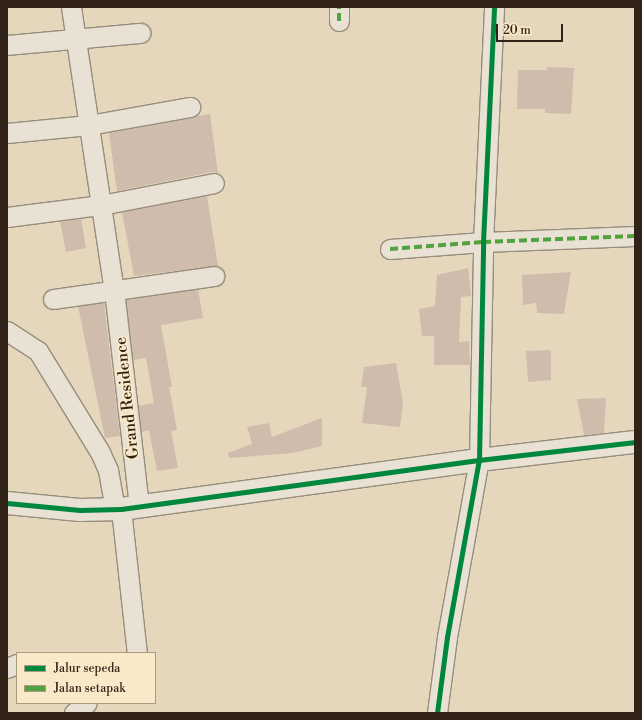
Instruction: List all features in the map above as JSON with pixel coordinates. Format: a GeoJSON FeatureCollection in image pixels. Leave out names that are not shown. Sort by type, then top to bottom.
{"type":"FeatureCollection","features":[{"type":"Feature","properties":{"kind":"street","name":"Grand Residence"},"geometry":{"type":"LineString","coordinates":[[71,7],[114,290],[125,508]]}},
{"type":"Feature","properties":{"kind":"street"},"geometry":{"type":"LineString","coordinates":[[437,713],[447,637],[479,460],[483,242],[494,7]]}},
{"type":"Feature","properties":{"kind":"street"},"geometry":{"type":"LineString","coordinates":[[7,45],[140,33]]}},
{"type":"Feature","properties":{"kind":"street"},"geometry":{"type":"LineString","coordinates":[[7,133],[89,125],[190,107]]}},
{"type":"Feature","properties":{"kind":"street"},"geometry":{"type":"LineString","coordinates":[[7,217],[101,205],[214,183]]}},
{"type":"Feature","properties":{"kind":"street"},"geometry":{"type":"LineString","coordinates":[[390,249],[483,242],[635,236]]}},
{"type":"Feature","properties":{"kind":"street"},"geometry":{"type":"LineString","coordinates":[[52,299],[214,276]]}},
{"type":"Feature","properties":{"kind":"street"},"geometry":{"type":"LineString","coordinates":[[7,331],[38,351],[100,452],[125,508],[137,652]]}},
{"type":"Feature","properties":{"kind":"street"},"geometry":{"type":"LineString","coordinates":[[7,503],[80,510],[125,508],[479,460],[635,442]]}},
{"type":"Feature","properties":{"kind":"street"},"geometry":{"type":"LineString","coordinates":[[74,713],[86,704]]}},
{"type":"Feature","properties":{"kind":"building"},"geometry":{"type":"Polygon","coordinates":[[[547,67],[574,68],[571,114],[545,113],[545,109],[517,109],[518,70],[547,70],[547,67]]]}},
{"type":"Feature","properties":{"kind":"building"},"geometry":{"type":"Polygon","coordinates":[[[210,114],[218,173],[212,172],[117,191],[109,133],[210,114]]]}},
{"type":"Feature","properties":{"kind":"building"},"geometry":{"type":"Polygon","coordinates":[[[207,196],[218,266],[134,276],[122,212],[207,196]]]}},
{"type":"Feature","properties":{"kind":"building"},"geometry":{"type":"Polygon","coordinates":[[[81,219],[86,248],[66,252],[60,221],[81,219]]]}},
{"type":"Feature","properties":{"kind":"building"},"geometry":{"type":"Polygon","coordinates":[[[468,268],[471,296],[461,297],[459,342],[469,341],[470,365],[434,365],[434,336],[422,336],[419,309],[435,306],[437,275],[468,268]]]}},
{"type":"Feature","properties":{"kind":"building"},"geometry":{"type":"Polygon","coordinates":[[[571,272],[564,314],[537,313],[536,303],[523,305],[522,275],[571,272]]]}},
{"type":"Feature","properties":{"kind":"building"},"geometry":{"type":"Polygon","coordinates":[[[198,289],[203,318],[161,325],[172,387],[169,387],[177,430],[171,431],[178,468],[157,471],[149,430],[141,432],[138,406],[154,403],[146,358],[133,360],[126,300],[198,289]]]}},
{"type":"Feature","properties":{"kind":"building"},"geometry":{"type":"Polygon","coordinates":[[[104,303],[120,436],[105,438],[78,306],[104,303]]]}},
{"type":"Feature","properties":{"kind":"building"},"geometry":{"type":"Polygon","coordinates":[[[551,350],[551,380],[528,382],[526,351],[551,350]]]}},
{"type":"Feature","properties":{"kind":"building"},"geometry":{"type":"Polygon","coordinates":[[[396,363],[403,403],[400,427],[362,423],[367,387],[361,387],[364,367],[396,363]]]}},
{"type":"Feature","properties":{"kind":"building"},"geometry":{"type":"Polygon","coordinates":[[[606,398],[604,433],[584,435],[577,399],[606,398]]]}},
{"type":"Feature","properties":{"kind":"building"},"geometry":{"type":"Polygon","coordinates":[[[322,418],[322,446],[293,453],[229,458],[228,453],[252,444],[247,427],[269,423],[272,437],[322,418]]]}},
{"type":"Feature","properties":{"kind":"marked path"},"geometry":{"type":"LineString","coordinates":[[339,7],[339,21]]}},
{"type":"Feature","properties":{"kind":"marked path"},"geometry":{"type":"LineString","coordinates":[[390,249],[483,242],[635,236]]}},
{"type":"Feature","properties":{"kind":"cycle path"},"geometry":{"type":"LineString","coordinates":[[437,713],[447,637],[479,460],[483,242],[494,7]]}},
{"type":"Feature","properties":{"kind":"cycle path"},"geometry":{"type":"LineString","coordinates":[[7,503],[80,510],[121,509],[479,460],[635,442]]}}]}
